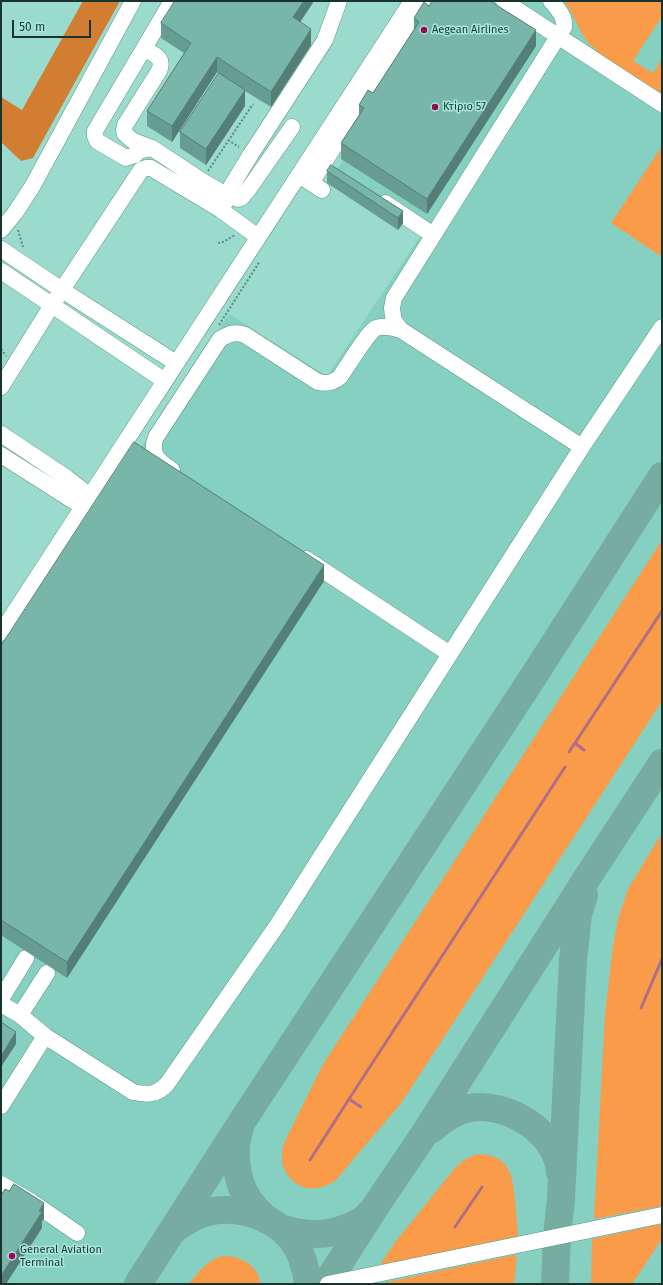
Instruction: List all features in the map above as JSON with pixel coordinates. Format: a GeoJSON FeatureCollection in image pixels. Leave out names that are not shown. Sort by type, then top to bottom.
{"type":"FeatureCollection","features":[{"type":"Feature","properties":{"kind":"street"},"geometry":{"type":"LineString","coordinates":[[1,230],[15,213],[32,187],[133,1]]}},
{"type":"Feature","properties":{"kind":"street"},"geometry":{"type":"LineString","coordinates":[[152,148],[138,151],[135,155],[126,158],[96,141],[94,136],[95,131],[105,113],[172,1]]}},
{"type":"Feature","properties":{"kind":"street"},"geometry":{"type":"LineString","coordinates":[[221,210],[226,195],[251,154],[325,40],[339,1]]}},
{"type":"Feature","properties":{"kind":"street"},"geometry":{"type":"LineString","coordinates":[[310,183],[412,1]]}},
{"type":"Feature","properties":{"kind":"street"},"geometry":{"type":"LineString","coordinates":[[2,630],[258,237],[310,183],[430,1]]}},
{"type":"Feature","properties":{"kind":"street"},"geometry":{"type":"LineString","coordinates":[[504,1],[662,104]]}},
{"type":"Feature","properties":{"kind":"street"},"geometry":{"type":"LineString","coordinates":[[551,1],[564,20],[564,27],[394,298],[392,308],[394,321],[401,330],[582,447]]}},
{"type":"Feature","properties":{"kind":"street"},"geometry":{"type":"LineString","coordinates":[[144,48],[158,57],[161,61],[161,66],[125,125],[125,134],[133,141],[152,148],[226,195],[238,199],[243,197],[292,127]]}},
{"type":"Feature","properties":{"kind":"street"},"geometry":{"type":"LineString","coordinates":[[1,387],[62,290],[141,170],[151,168],[221,210],[258,237]]}},
{"type":"Feature","properties":{"kind":"street"},"geometry":{"type":"LineString","coordinates":[[370,193],[433,235]]}},
{"type":"Feature","properties":{"kind":"street"},"geometry":{"type":"LineString","coordinates":[[1,249],[176,363]]}},
{"type":"Feature","properties":{"kind":"street"},"geometry":{"type":"LineString","coordinates":[[1,271],[165,381]]}},
{"type":"Feature","properties":{"kind":"street"},"geometry":{"type":"LineString","coordinates":[[187,480],[167,467],[157,458],[154,451],[154,443],[160,431],[220,339],[231,333],[240,333],[245,335],[318,382],[325,383],[336,381],[340,377],[372,331],[381,327],[401,330]]}},
{"type":"Feature","properties":{"kind":"street"},"geometry":{"type":"LineString","coordinates":[[1,1004],[20,1015],[45,1036],[133,1092],[151,1094],[161,1091],[168,1084],[278,924],[582,447],[662,327]]}},
{"type":"Feature","properties":{"kind":"street"},"geometry":{"type":"LineString","coordinates":[[1,434],[67,478],[86,502]]}},
{"type":"Feature","properties":{"kind":"street"},"geometry":{"type":"LineString","coordinates":[[1,455],[86,502]]}},
{"type":"Feature","properties":{"kind":"street"},"geometry":{"type":"LineString","coordinates":[[292,550],[450,654]]}},
{"type":"Feature","properties":{"kind":"street"},"geometry":{"type":"LineString","coordinates":[[1,999],[26,958]]}},
{"type":"Feature","properties":{"kind":"street"},"geometry":{"type":"LineString","coordinates":[[20,1015],[46,973]]}},
{"type":"Feature","properties":{"kind":"street"},"geometry":{"type":"LineString","coordinates":[[1,1106],[45,1036]]}},
{"type":"Feature","properties":{"kind":"street"},"geometry":{"type":"LineString","coordinates":[[1,1184],[32,1202],[77,1233]]}},
{"type":"Feature","properties":{"kind":"street"},"geometry":{"type":"LineString","coordinates":[[328,1284],[662,1215]]}},
{"type":"Feature","properties":{"kind":"path"},"geometry":{"type":"LineString","coordinates":[[202,180],[253,104]]}},
{"type":"Feature","properties":{"kind":"shaded area"},"geometry":{"type":"Polygon","coordinates":[[[83,1],[120,1],[33,158],[21,161],[1,142],[1,97],[22,110],[83,1]]]}},
{"type":"Feature","properties":{"kind":"shaded area"},"geometry":{"type":"Polygon","coordinates":[[[498,1],[662,1],[662,1284],[1,1284],[1,661],[229,314],[327,376],[421,235],[331,177],[343,161],[341,159],[363,124],[489,16],[498,1]]]}},
{"type":"Feature","properties":{"kind":"shaded area"},"geometry":{"type":"Polygon","coordinates":[[[564,1],[662,1],[662,16],[633,61],[653,73],[662,59],[662,94],[595,52],[596,49],[590,45],[580,31],[564,1]]]}},
{"type":"Feature","properties":{"kind":"shaded area"},"geometry":{"type":"Polygon","coordinates":[[[662,146],[662,257],[611,223],[662,146]]]}},
{"type":"Feature","properties":{"kind":"shaded area"},"geometry":{"type":"Polygon","coordinates":[[[662,540],[662,701],[402,1102],[335,1181],[326,1186],[316,1188],[306,1188],[297,1184],[291,1179],[284,1168],[282,1151],[322,1066],[662,540]]]}},
{"type":"Feature","properties":{"kind":"shaded area"},"geometry":{"type":"Polygon","coordinates":[[[662,833],[662,1206],[594,1219],[605,1014],[613,946],[618,919],[628,889],[662,833]]]}},
{"type":"Feature","properties":{"kind":"shaded area"},"geometry":{"type":"Polygon","coordinates":[[[480,1154],[498,1159],[504,1163],[508,1169],[513,1183],[518,1236],[380,1265],[396,1241],[455,1168],[466,1159],[480,1154]]]}},
{"type":"Feature","properties":{"kind":"shaded area"},"geometry":{"type":"Polygon","coordinates":[[[662,1224],[662,1239],[632,1284],[591,1284],[592,1239],[662,1224]]]}},
{"type":"Feature","properties":{"kind":"shaded area"},"geometry":{"type":"Polygon","coordinates":[[[514,1255],[517,1256],[514,1284],[378,1284],[514,1255]]]}},
{"type":"Feature","properties":{"kind":"shaded area"},"geometry":{"type":"Polygon","coordinates":[[[223,1256],[236,1257],[248,1263],[256,1272],[260,1284],[189,1284],[208,1263],[223,1256]]]}},
{"type":"Feature","properties":{"kind":"building"},"geometry":{"type":"Polygon","coordinates":[[[175,1],[304,1],[293,17],[311,29],[271,92],[217,57],[172,126],[147,111],[191,43],[161,23],[175,1]]]}},
{"type":"Feature","properties":{"kind":"building","name":"Κτίριο 57"},"geometry":{"type":"Polygon","coordinates":[[[432,1],[490,1],[536,30],[427,199],[341,143],[364,108],[359,105],[368,90],[373,93],[419,22],[414,18],[424,2],[429,6],[432,1]]]}},
{"type":"Feature","properties":{"kind":"building"},"geometry":{"type":"Polygon","coordinates":[[[219,73],[245,90],[206,149],[180,132],[219,73]]]}},
{"type":"Feature","properties":{"kind":"building"},"geometry":{"type":"Polygon","coordinates":[[[331,165],[403,211],[398,218],[327,171],[331,165]]]}},
{"type":"Feature","properties":{"kind":"building"},"geometry":{"type":"Polygon","coordinates":[[[134,442],[324,565],[67,962],[1,920],[1,646],[134,442]]]}},
{"type":"Feature","properties":{"kind":"building"},"geometry":{"type":"Polygon","coordinates":[[[1,1022],[16,1032],[1,1056],[1,1022]]]}},
{"type":"Feature","properties":{"kind":"building","name":"General Aviation Terminal"},"geometry":{"type":"Polygon","coordinates":[[[14,1184],[44,1203],[39,1211],[42,1212],[1,1276],[1,1195],[5,1189],[9,1191],[14,1184]]]}},
{"type":"Feature","properties":{"kind":"waterway"},"geometry":{"type":"LineString","coordinates":[[569,752],[662,611]]}},
{"type":"Feature","properties":{"kind":"waterway"},"geometry":{"type":"LineString","coordinates":[[575,743],[584,750]]}},
{"type":"Feature","properties":{"kind":"waterway"},"geometry":{"type":"LineString","coordinates":[[349,1099],[565,767]]}},
{"type":"Feature","properties":{"kind":"waterway"},"geometry":{"type":"LineString","coordinates":[[641,1008],[662,959]]}},
{"type":"Feature","properties":{"kind":"waterway"},"geometry":{"type":"LineString","coordinates":[[310,1160],[349,1099],[361,1107]]}},
{"type":"Feature","properties":{"kind":"waterway"},"geometry":{"type":"LineString","coordinates":[[455,1227],[482,1187]]}},
{"type":"Feature","properties":{"kind":"taxiway"},"geometry":{"type":"LineString","coordinates":[[138,1284],[662,476]]}},
{"type":"Feature","properties":{"kind":"taxiway"},"geometry":{"type":"LineString","coordinates":[[326,1284],[423,1136],[662,763]]}},
{"type":"Feature","properties":{"kind":"taxiway"},"geometry":{"type":"LineString","coordinates":[[555,1284],[557,1236],[561,1199],[573,960],[578,914],[584,895]]}},
{"type":"Feature","properties":{"kind":"taxiway"},"geometry":{"type":"LineString","coordinates":[[432,1129],[449,1116],[469,1108],[483,1107],[498,1109],[513,1114],[540,1132],[550,1144],[557,1157],[560,1172]]}},
{"type":"Feature","properties":{"kind":"taxiway"},"geometry":{"type":"LineString","coordinates":[[240,1128],[236,1145],[236,1165],[238,1174],[244,1192],[250,1202],[267,1220]]}},
{"type":"Feature","properties":{"kind":"taxiway"},"geometry":{"type":"LineString","coordinates":[[174,1230],[183,1223],[200,1215],[214,1211],[229,1210],[258,1216],[283,1230],[293,1241],[303,1261],[308,1284]]}},
{"type":"Feature","properties":{"kind":"taxiway"},"geometry":{"type":"LineString","coordinates":[[280,1228],[299,1233],[324,1234],[342,1230],[354,1225],[363,1220],[369,1214]]}},
{"type":"Feature","properties":{"kind":"place","name":"Aegean Airlines"},"geometry":{"type":"Point","coordinates":[424,30]}},
{"type":"Feature","properties":{"kind":"place","name":"Κτίριο 57"},"geometry":{"type":"Point","coordinates":[435,107]}},
{"type":"Feature","properties":{"kind":"place","name":"General Aviation Terminal"},"geometry":{"type":"Point","coordinates":[12,1256]}}]}
